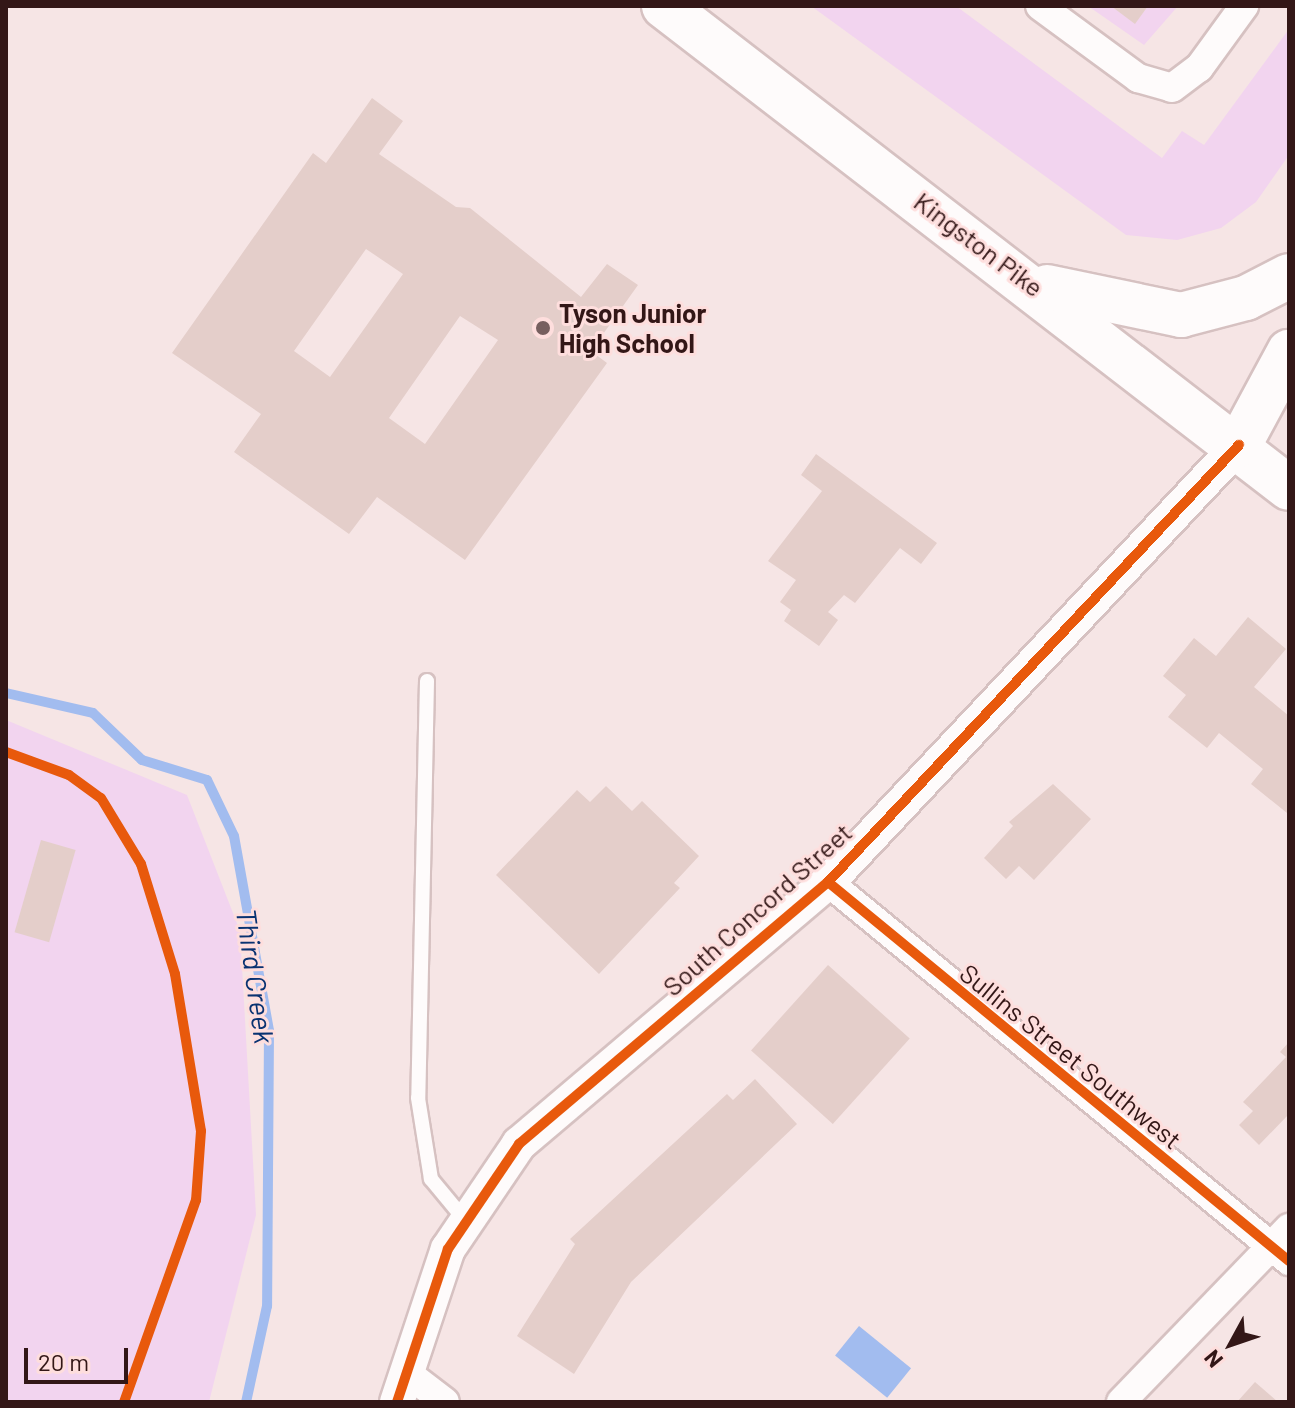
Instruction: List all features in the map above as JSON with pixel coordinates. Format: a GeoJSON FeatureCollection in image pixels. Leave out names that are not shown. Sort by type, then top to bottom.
{"type":"FeatureCollection","features":[{"type":"Feature","properties":{"kind":"main road","name":"Kingston Pike"},"geometry":{"type":"LineString","coordinates":[[664,6],[1030,283],[1239,445],[1289,488]]}},
{"type":"Feature","properties":{"kind":"main road"},"geometry":{"type":"LineString","coordinates":[[1030,283],[1181,315],[1246,298],[1289,276]]}},
{"type":"Feature","properties":{"kind":"main road"},"geometry":{"type":"LineString","coordinates":[[1239,445],[1289,352]]}},
{"type":"Feature","properties":{"kind":"street"},"geometry":{"type":"LineString","coordinates":[[1040,6],[1138,78],[1172,88],[1199,68],[1244,6]]}},
{"type":"Feature","properties":{"kind":"street","name":"South Concord Street"},"geometry":{"type":"LineString","coordinates":[[402,1387],[465,1220],[519,1144],[828,882],[1239,445]]}},
{"type":"Feature","properties":{"kind":"street","name":"Sullins Street Southwest"},"geometry":{"type":"LineString","coordinates":[[828,882],[1283,1245]]}},
{"type":"Feature","properties":{"kind":"street"},"geometry":{"type":"LineString","coordinates":[[1121,1402],[1283,1245]]}},
{"type":"Feature","properties":{"kind":"street"},"geometry":{"type":"LineString","coordinates":[[402,1387],[445,1402]]}},
{"type":"Feature","properties":{"kind":"lane"},"geometry":{"type":"LineString","coordinates":[[427,681],[418,1098],[431,1179],[465,1220]]}},
{"type":"Feature","properties":{"kind":"shaded area"},"geometry":{"type":"Polygon","coordinates":[[[811,6],[956,6],[1162,158],[1182,131],[1204,145],[1289,29],[1289,155],[1256,202],[1221,228],[1177,240],[1126,235],[811,6]]]}},
{"type":"Feature","properties":{"kind":"shaded area"},"geometry":{"type":"Polygon","coordinates":[[[1088,6],[1111,6],[1135,23],[1148,6],[1178,6],[1144,45],[1088,6]]]}},
{"type":"Feature","properties":{"kind":"shaded area"},"geometry":{"type":"Polygon","coordinates":[[[6,720],[187,795],[240,931],[256,1215],[209,1402],[6,1402],[6,720]]]}},
{"type":"Feature","properties":{"kind":"water"},"geometry":{"type":"Polygon","coordinates":[[[859,1326],[911,1368],[887,1398],[835,1356],[859,1326]]]}},
{"type":"Feature","properties":{"kind":"building"},"geometry":{"type":"Polygon","coordinates":[[[1111,6],[1148,6],[1135,24],[1111,6]]]}},
{"type":"Feature","properties":{"kind":"building","name":"Tyson Junior High School"},"geometry":{"type":"Polygon","coordinates":[[[372,98],[403,121],[379,154],[456,207],[470,208],[581,297],[607,264],[638,285],[591,351],[607,363],[465,560],[377,497],[349,534],[234,452],[261,414],[172,353],[313,153],[326,163],[372,98]],[[366,249],[294,351],[330,377],[403,274],[366,249]],[[460,316],[389,418],[425,444],[498,340],[460,316]]]}},
{"type":"Feature","properties":{"kind":"building"},"geometry":{"type":"Polygon","coordinates":[[[816,454],[937,543],[921,564],[900,548],[855,603],[844,595],[828,612],[838,620],[819,646],[784,621],[791,610],[780,602],[796,580],[768,561],[822,491],[801,475],[816,454]]]}},
{"type":"Feature","properties":{"kind":"building"},"geometry":{"type":"Polygon","coordinates":[[[1248,617],[1286,649],[1254,687],[1289,716],[1287,813],[1251,784],[1263,769],[1219,733],[1207,748],[1168,717],[1186,695],[1163,676],[1194,638],[1216,656],[1248,617]]]}},
{"type":"Feature","properties":{"kind":"building"},"geometry":{"type":"Polygon","coordinates":[[[1053,784],[1091,819],[1034,880],[1019,866],[1006,879],[984,858],[1013,826],[1009,822],[1053,784]]]}},
{"type":"Feature","properties":{"kind":"building"},"geometry":{"type":"Polygon","coordinates":[[[606,786],[632,811],[642,801],[699,856],[674,883],[680,888],[599,974],[496,875],[577,790],[590,802],[606,786]]]}},
{"type":"Feature","properties":{"kind":"building"},"geometry":{"type":"Polygon","coordinates":[[[41,840],[76,850],[49,942],[15,932],[41,840]]]}},
{"type":"Feature","properties":{"kind":"building"},"geometry":{"type":"Polygon","coordinates":[[[828,965],[910,1039],[833,1124],[751,1050],[828,965]]]}},
{"type":"Feature","properties":{"kind":"building"},"geometry":{"type":"Polygon","coordinates":[[[1289,1042],[1289,1114],[1259,1145],[1239,1125],[1253,1111],[1243,1102],[1286,1057],[1280,1052],[1289,1042]]]}},
{"type":"Feature","properties":{"kind":"building"},"geometry":{"type":"Polygon","coordinates":[[[755,1079],[797,1124],[631,1282],[574,1374],[517,1336],[575,1244],[570,1239],[727,1094],[733,1100],[755,1079]]]}},
{"type":"Feature","properties":{"kind":"building"},"geometry":{"type":"Polygon","coordinates":[[[1255,1382],[1278,1402],[1237,1402],[1255,1382]]]}},
{"type":"Feature","properties":{"kind":"waterway","name":"Third Creek"},"geometry":{"type":"LineString","coordinates":[[6,693],[93,713],[142,760],[207,780],[234,836],[269,1031],[267,1306],[246,1402]]}},
{"type":"Feature","properties":{"kind":"cycle path"},"geometry":{"type":"LineString","coordinates":[[397,1402],[448,1249],[519,1144],[828,882],[1239,445]]}},
{"type":"Feature","properties":{"kind":"cycle path"},"geometry":{"type":"LineString","coordinates":[[6,752],[69,775],[101,798],[141,864],[175,974],[201,1131],[196,1200],[124,1402]]}},
{"type":"Feature","properties":{"kind":"cycle path"},"geometry":{"type":"LineString","coordinates":[[828,882],[1289,1261]]}},
{"type":"Feature","properties":{"kind":"place","name":"Tyson Junior High School"},"geometry":{"type":"Point","coordinates":[543,328]}}]}
